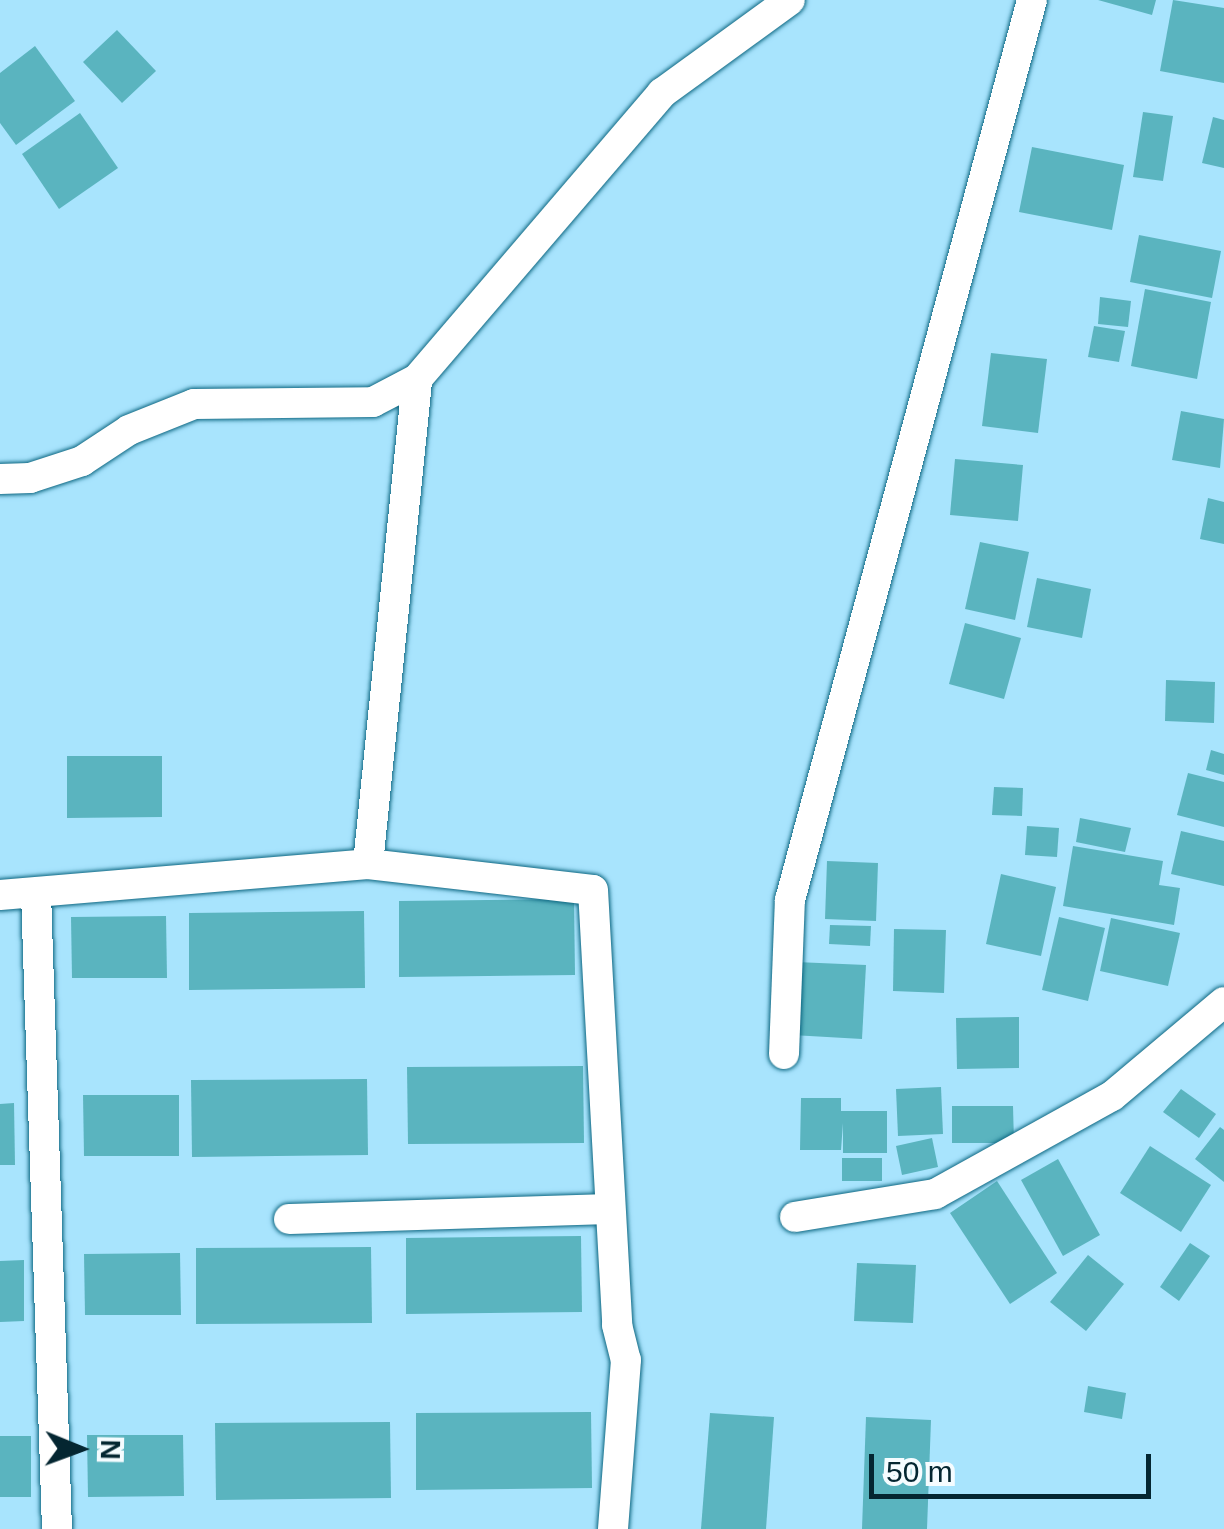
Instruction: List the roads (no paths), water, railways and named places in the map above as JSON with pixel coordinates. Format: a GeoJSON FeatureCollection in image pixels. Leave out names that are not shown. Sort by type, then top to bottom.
{"type":"FeatureCollection","features":[{"type":"Feature","properties":{"kind":"street"},"geometry":{"type":"LineString","coordinates":[[0,479],[30,478],[82,460],[129,430],[194,404],[373,402],[417,380],[662,93],[790,0]]}},
{"type":"Feature","properties":{"kind":"street"},"geometry":{"type":"LineString","coordinates":[[784,1054],[790,900],[1032,0]]}},
{"type":"Feature","properties":{"kind":"street"},"geometry":{"type":"LineString","coordinates":[[368,864],[417,380]]}},
{"type":"Feature","properties":{"kind":"street"},"geometry":{"type":"LineString","coordinates":[[0,896],[368,864],[593,890],[617,1325],[626,1360],[613,1529]]}},
{"type":"Feature","properties":{"kind":"street"},"geometry":{"type":"LineString","coordinates":[[36,893],[57,1529]]}},
{"type":"Feature","properties":{"kind":"street"},"geometry":{"type":"LineString","coordinates":[[795,1217],[934,1194],[1112,1096],[1224,1002]]}},
{"type":"Feature","properties":{"kind":"street"},"geometry":{"type":"LineString","coordinates":[[289,1219],[610,1209]]}}]}
